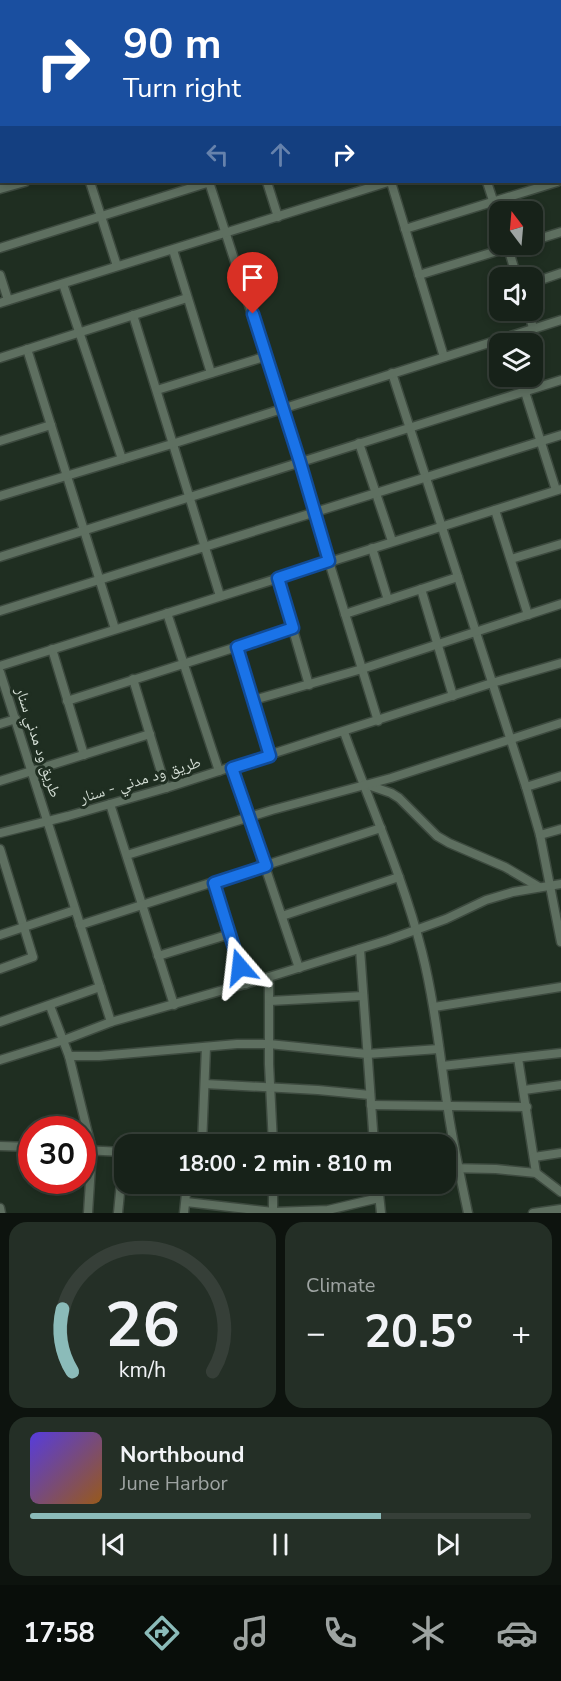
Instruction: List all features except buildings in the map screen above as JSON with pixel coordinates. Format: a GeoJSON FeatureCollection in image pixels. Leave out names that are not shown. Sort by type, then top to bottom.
{"type":"FeatureCollection","features":[{"type":"Feature","properties":{"kind":"street"},"geometry":{"type":"LineString","coordinates":[[0,189],[21,183]]}},
{"type":"Feature","properties":{"kind":"street"},"geometry":{"type":"LineString","coordinates":[[90,183],[117,266]]}},
{"type":"Feature","properties":{"kind":"street"},"geometry":{"type":"LineString","coordinates":[[0,248],[207,183]]}},
{"type":"Feature","properties":{"kind":"street"},"geometry":{"type":"LineString","coordinates":[[210,183],[267,356],[378,721]]}},
{"type":"Feature","properties":{"kind":"street"},"geometry":{"type":"LineString","coordinates":[[267,183],[278,217]]}},
{"type":"Feature","properties":{"kind":"street"},"geometry":{"type":"LineString","coordinates":[[0,275],[4,302],[386,183]]}},
{"type":"Feature","properties":{"kind":"street"},"geometry":{"type":"LineString","coordinates":[[389,183],[444,357]]}},
{"type":"Feature","properties":{"kind":"street"},"geometry":{"type":"LineString","coordinates":[[487,183],[493,201]]}},
{"type":"Feature","properties":{"kind":"street"},"geometry":{"type":"LineString","coordinates":[[496,201],[553,183]]}},
{"type":"Feature","properties":{"kind":"street"},"geometry":{"type":"LineString","coordinates":[[405,229],[489,203]]}},
{"type":"Feature","properties":{"kind":"street"},"geometry":{"type":"LineString","coordinates":[[543,238],[561,232]]}},
{"type":"Feature","properties":{"kind":"street"},"geometry":{"type":"LineString","coordinates":[[173,250],[211,373]]}},
{"type":"Feature","properties":{"kind":"street"},"geometry":{"type":"LineString","coordinates":[[419,275],[489,252]]}},
{"type":"Feature","properties":{"kind":"street"},"geometry":{"type":"LineString","coordinates":[[543,279],[561,273]]}},
{"type":"Feature","properties":{"kind":"street"},"geometry":{"type":"LineString","coordinates":[[63,284],[122,459]]}},
{"type":"Feature","properties":{"kind":"street"},"geometry":{"type":"LineString","coordinates":[[0,358],[188,298]]}},
{"type":"Feature","properties":{"kind":"street"},"geometry":{"type":"LineString","coordinates":[[134,315],[220,596]]}},
{"type":"Feature","properties":{"kind":"street"},"geometry":{"type":"LineString","coordinates":[[523,333],[561,320]]}},
{"type":"Feature","properties":{"kind":"street"},"geometry":{"type":"LineString","coordinates":[[531,321],[533,328]]}},
{"type":"Feature","properties":{"kind":"street"},"geometry":{"type":"LineString","coordinates":[[0,496],[172,444],[392,373],[489,345]]}},
{"type":"Feature","properties":{"kind":"street"},"geometry":{"type":"LineString","coordinates":[[27,350],[116,629]]}},
{"type":"Feature","properties":{"kind":"street"},"geometry":{"type":"LineString","coordinates":[[157,390],[267,356]]}},
{"type":"Feature","properties":{"kind":"street"},"geometry":{"type":"LineString","coordinates":[[392,373],[526,787],[540,835],[561,942]]}},
{"type":"Feature","properties":{"kind":"street"},"geometry":{"type":"LineString","coordinates":[[0,557],[561,380]]}},
{"type":"Feature","properties":{"kind":"street"},"geometry":{"type":"LineString","coordinates":[[0,666],[559,490],[540,441],[524,387]]}},
{"type":"Feature","properties":{"kind":"street"},"geometry":{"type":"LineString","coordinates":[[0,441],[51,425]]}},
{"type":"Feature","properties":{"kind":"street"},"geometry":{"type":"LineString","coordinates":[[0,611],[561,435]]}},
{"type":"Feature","properties":{"kind":"street"},"geometry":{"type":"LineString","coordinates":[[359,443],[392,541]]}},
{"type":"Feature","properties":{"kind":"street"},"geometry":{"type":"LineString","coordinates":[[495,510],[528,615]]}},
{"type":"Feature","properties":{"kind":"street"},"geometry":{"type":"LineString","coordinates":[[511,559],[561,544]]}},
{"type":"Feature","properties":{"kind":"street"},"geometry":{"type":"LineString","coordinates":[[372,548],[388,600]]}},
{"type":"Feature","properties":{"kind":"street"},"geometry":{"type":"LineString","coordinates":[[345,614],[458,577]]}},
{"type":"Feature","properties":{"kind":"street"},"geometry":{"type":"LineString","coordinates":[[278,578],[309,685]]}},
{"type":"Feature","properties":{"kind":"street"},"geometry":{"type":"LineString","coordinates":[[421,589],[453,696]]}},
{"type":"Feature","properties":{"kind":"street"},"geometry":{"type":"LineString","coordinates":[[254,700],[362,669],[561,604]]}},
{"type":"Feature","properties":{"kind":"street"},"geometry":{"type":"LineString","coordinates":[[167,613],[219,771]]}},
{"type":"Feature","properties":{"kind":"street"},"geometry":{"type":"LineString","coordinates":[[67,701],[293,628]]}},
{"type":"Feature","properties":{"kind":"street"},"geometry":{"type":"LineString","coordinates":[[237,647],[270,756]]}},
{"type":"Feature","properties":{"kind":"street"},"geometry":{"type":"LineString","coordinates":[[52,650],[84,755]]}},
{"type":"Feature","properties":{"kind":"street","name":"طريق ود مدني - سنار"},"geometry":{"type":"LineString","coordinates":[[0,833],[232,768],[492,683],[561,663]]}},
{"type":"Feature","properties":{"kind":"street","name":"طريق ود مدني سنار"},"geometry":{"type":"LineString","coordinates":[[0,672],[111,1022]]}},
{"type":"Feature","properties":{"kind":"street"},"geometry":{"type":"LineString","coordinates":[[133,680],[166,788]]}},
{"type":"Feature","properties":{"kind":"street"},"geometry":{"type":"LineString","coordinates":[[0,724],[16,719]]}},
{"type":"Feature","properties":{"kind":"street"},"geometry":{"type":"LineString","coordinates":[[127,855],[249,816],[401,775],[561,723]]}},
{"type":"Feature","properties":{"kind":"street"},"geometry":{"type":"LineString","coordinates":[[344,732],[399,877],[416,930],[434,1007],[448,1107],[468,1213]]}},
{"type":"Feature","properties":{"kind":"street"},"geometry":{"type":"LineString","coordinates":[[0,781],[150,734]]}},
{"type":"Feature","properties":{"kind":"street"},"geometry":{"type":"LineString","coordinates":[[232,768],[299,968]]}},
{"type":"Feature","properties":{"kind":"street"},"geometry":{"type":"LineString","coordinates":[[526,787],[561,776]]}},
{"type":"Feature","properties":{"kind":"street"},"geometry":{"type":"LineString","coordinates":[[363,784],[399,798],[437,836],[505,867],[539,887]]}},
{"type":"Feature","properties":{"kind":"street"},"geometry":{"type":"LineString","coordinates":[[110,804],[174,1005]]}},
{"type":"Feature","properties":{"kind":"street"},"geometry":{"type":"LineString","coordinates":[[80,925],[381,828]]}},
{"type":"Feature","properties":{"kind":"street"},"geometry":{"type":"LineString","coordinates":[[540,835],[561,829]]}},
{"type":"Feature","properties":{"kind":"street"},"geometry":{"type":"LineString","coordinates":[[0,849],[4,880],[24,927],[33,957],[0,969]]}},
{"type":"Feature","properties":{"kind":"street"},"geometry":{"type":"LineString","coordinates":[[282,916],[399,877]]}},
{"type":"Feature","properties":{"kind":"street"},"geometry":{"type":"LineString","coordinates":[[214,883],[246,984]]}},
{"type":"Feature","properties":{"kind":"street"},"geometry":{"type":"LineString","coordinates":[[0,1060],[111,1022],[360,949],[416,930],[486,900],[561,884]]}},
{"type":"Feature","properties":{"kind":"street"},"geometry":{"type":"LineString","coordinates":[[0,935],[75,910]]}},
{"type":"Feature","properties":{"kind":"street"},"geometry":{"type":"LineString","coordinates":[[158,956],[230,934]]}},
{"type":"Feature","properties":{"kind":"street"},"geometry":{"type":"LineString","coordinates":[[360,949],[373,1134]]}},
{"type":"Feature","properties":{"kind":"street"},"geometry":{"type":"LineString","coordinates":[[269,977],[272,1134]]}},
{"type":"Feature","properties":{"kind":"street"},"geometry":{"type":"LineString","coordinates":[[0,1022],[100,987]]}},
{"type":"Feature","properties":{"kind":"street"},"geometry":{"type":"LineString","coordinates":[[434,1007],[473,999],[561,987]]}},
{"type":"Feature","properties":{"kind":"street"},"geometry":{"type":"LineString","coordinates":[[270,1001],[363,996]]}},
{"type":"Feature","properties":{"kind":"street"},"geometry":{"type":"LineString","coordinates":[[50,1006],[69,1056],[84,1116]]}},
{"type":"Feature","properties":{"kind":"street"},"geometry":{"type":"LineString","coordinates":[[69,1056],[269,1044],[367,1054],[439,1049]]}},
{"type":"Feature","properties":{"kind":"street"},"geometry":{"type":"LineString","coordinates":[[202,1134],[206,1047]]}},
{"type":"Feature","properties":{"kind":"street"},"geometry":{"type":"LineString","coordinates":[[442,1066],[561,1053]]}},
{"type":"Feature","properties":{"kind":"street"},"geometry":{"type":"LineString","coordinates":[[518,1058],[536,1173]]}},
{"type":"Feature","properties":{"kind":"street"},"geometry":{"type":"LineString","coordinates":[[205,1084],[370,1095]]}},
{"type":"Feature","properties":{"kind":"street"},"geometry":{"type":"LineString","coordinates":[[524,1090],[561,1085]]}},
{"type":"Feature","properties":{"kind":"street"},"geometry":{"type":"LineString","coordinates":[[371,1106],[526,1107]]}},
{"type":"Feature","properties":{"kind":"street"},"geometry":{"type":"LineString","coordinates":[[0,1146],[18,1147]]}},
{"type":"Feature","properties":{"kind":"street"},"geometry":{"type":"LineString","coordinates":[[96,1150],[114,1151]]}},
{"type":"Feature","properties":{"kind":"street"},"geometry":{"type":"LineString","coordinates":[[534,1157],[561,1153]]}},
{"type":"Feature","properties":{"kind":"street"},"geometry":{"type":"LineString","coordinates":[[456,1169],[496,1169],[536,1173],[561,1192]]}},
{"type":"Feature","properties":{"kind":"street"},"geometry":{"type":"LineString","coordinates":[[88,1213],[89,1194]]}},
{"type":"Feature","properties":{"kind":"street"},"geometry":{"type":"LineString","coordinates":[[118,1213],[120,1194]]}},
{"type":"Feature","properties":{"kind":"street"},"geometry":{"type":"LineString","coordinates":[[184,1213],[186,1194]]}},
{"type":"Feature","properties":{"kind":"street"},"geometry":{"type":"LineString","coordinates":[[273,1194],[273,1212]]}},
{"type":"Feature","properties":{"kind":"street"},"geometry":{"type":"LineString","coordinates":[[379,1194],[381,1213]]}},
{"type":"Feature","properties":{"kind":"street"},"geometry":{"type":"LineString","coordinates":[[186,1202],[273,1212],[328,1209],[379,1198]]}},
{"type":"Feature","properties":{"kind":"street"},"geometry":{"type":"LineString","coordinates":[[0,1208],[1,1213]]}},
{"type":"Feature","properties":{"kind":"street"},"geometry":{"type":"LineString","coordinates":[[533,1213],[561,1209]]}},
{"type":"Feature","properties":{"kind":"route"},"geometry":{"type":"LineString","coordinates":[[240,967],[214,883],[266,866],[232,768],[270,756],[237,647],[293,628],[278,578],[329,561],[253,314]]}}]}
